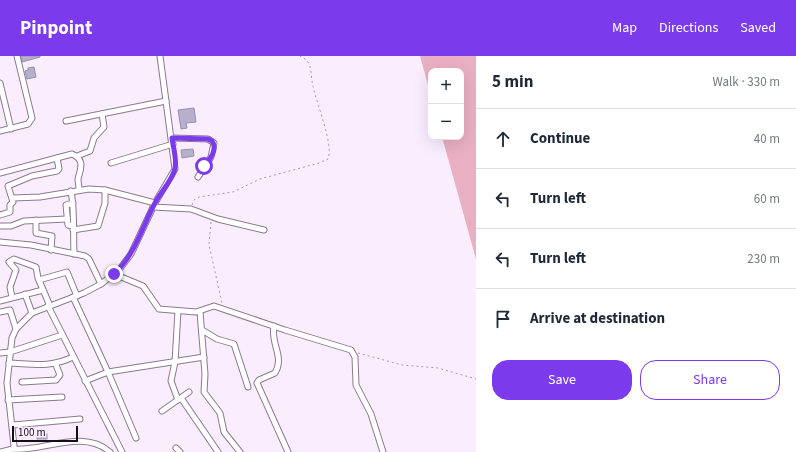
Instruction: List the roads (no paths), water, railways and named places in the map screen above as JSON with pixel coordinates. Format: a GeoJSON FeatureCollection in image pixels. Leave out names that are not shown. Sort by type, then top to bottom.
{"type":"FeatureCollection","features":[{"type":"Feature","properties":{"kind":"street"},"geometry":{"type":"LineString","coordinates":[[0,131],[28,124],[32,118],[17,56]]}},
{"type":"Feature","properties":{"kind":"street"},"geometry":{"type":"LineString","coordinates":[[13,449],[12,425],[8,400],[10,352],[12,338],[16,329],[32,313],[75,297],[101,284],[126,263],[154,205],[175,169],[173,144],[160,56]]}},
{"type":"Feature","properties":{"kind":"street"},"geometry":{"type":"LineString","coordinates":[[0,83],[11,129]]}},
{"type":"Feature","properties":{"kind":"street"},"geometry":{"type":"LineString","coordinates":[[66,121],[166,101]]}},
{"type":"Feature","properties":{"kind":"street"},"geometry":{"type":"LineString","coordinates":[[0,173],[72,154],[77,156],[90,152],[95,136],[104,127],[102,114]]}},
{"type":"Feature","properties":{"kind":"street"},"geometry":{"type":"LineString","coordinates":[[172,138],[208,139],[214,143],[211,158],[198,176]]}},
{"type":"Feature","properties":{"kind":"street"},"geometry":{"type":"LineString","coordinates":[[111,163],[173,144]]}},
{"type":"Feature","properties":{"kind":"street"},"geometry":{"type":"LineString","coordinates":[[77,156],[82,170],[78,179],[79,189]]}},
{"type":"Feature","properties":{"kind":"street"},"geometry":{"type":"LineString","coordinates":[[0,215],[10,212],[10,205],[13,202],[8,186],[32,176],[57,171],[59,169],[57,158]]}},
{"type":"Feature","properties":{"kind":"street"},"geometry":{"type":"LineString","coordinates":[[13,198],[40,197],[79,189],[106,190],[154,205],[191,209],[212,217],[264,230]]}},
{"type":"Feature","properties":{"kind":"street"},"geometry":{"type":"LineString","coordinates":[[73,203],[66,206],[68,225],[73,228],[98,226],[105,203],[106,190]]}},
{"type":"Feature","properties":{"kind":"street"},"geometry":{"type":"LineString","coordinates":[[71,191],[73,203],[74,254]]}},
{"type":"Feature","properties":{"kind":"street"},"geometry":{"type":"LineString","coordinates":[[0,226],[36,220],[67,219]]}},
{"type":"Feature","properties":{"kind":"street"},"geometry":{"type":"LineString","coordinates":[[36,220],[36,233],[52,236],[51,250]]}},
{"type":"Feature","properties":{"kind":"street"},"geometry":{"type":"LineString","coordinates":[[0,242],[31,245],[88,257],[101,284]]}},
{"type":"Feature","properties":{"kind":"street"},"geometry":{"type":"LineString","coordinates":[[12,298],[10,287],[16,270],[14,266],[9,263],[10,260],[21,260],[35,266],[49,306],[62,335],[122,452]]}},
{"type":"Feature","properties":{"kind":"street"},"geometry":{"type":"LineString","coordinates":[[39,280],[67,272],[75,297],[136,438]]}},
{"type":"Feature","properties":{"kind":"street"},"geometry":{"type":"LineString","coordinates":[[114,274],[138,283],[159,309],[200,312],[214,306],[347,348],[354,352],[356,385],[371,414],[383,451]]}},
{"type":"Feature","properties":{"kind":"street"},"geometry":{"type":"LineString","coordinates":[[0,301],[43,290]]}},
{"type":"Feature","properties":{"kind":"street"},"geometry":{"type":"LineString","coordinates":[[25,294],[32,313]]}},
{"type":"Feature","properties":{"kind":"street"},"geometry":{"type":"LineString","coordinates":[[0,312],[10,310],[16,329]]}},
{"type":"Feature","properties":{"kind":"street"},"geometry":{"type":"LineString","coordinates":[[178,311],[175,362],[171,381],[179,399],[218,452]]}},
{"type":"Feature","properties":{"kind":"street"},"geometry":{"type":"LineString","coordinates":[[200,312],[204,357],[205,395],[220,413],[224,432],[240,452]]}},
{"type":"Feature","properties":{"kind":"street"},"geometry":{"type":"LineString","coordinates":[[274,326],[272,336],[279,363],[275,373],[259,380],[257,383],[288,452]]}},
{"type":"Feature","properties":{"kind":"street"},"geometry":{"type":"LineString","coordinates":[[202,330],[217,339],[234,344],[248,387]]}},
{"type":"Feature","properties":{"kind":"street"},"geometry":{"type":"LineString","coordinates":[[0,353],[10,352],[62,335]]}},
{"type":"Feature","properties":{"kind":"street"},"geometry":{"type":"LineString","coordinates":[[85,380],[108,372],[204,357]]}},
{"type":"Feature","properties":{"kind":"street"},"geometry":{"type":"LineString","coordinates":[[9,363],[56,364],[73,358]]}},
{"type":"Feature","properties":{"kind":"street"},"geometry":{"type":"LineString","coordinates":[[22,382],[56,380],[60,375],[56,364]]}},
{"type":"Feature","properties":{"kind":"street"},"geometry":{"type":"LineString","coordinates":[[162,411],[190,392]]}},
{"type":"Feature","properties":{"kind":"street"},"geometry":{"type":"LineString","coordinates":[[8,400],[62,397]]}},
{"type":"Feature","properties":{"kind":"street"},"geometry":{"type":"LineString","coordinates":[[12,425],[80,419]]}},
{"type":"Feature","properties":{"kind":"street"},"geometry":{"type":"LineString","coordinates":[[0,452],[13,449],[24,452],[54,450],[93,443],[102,446],[110,452]]}}]}
